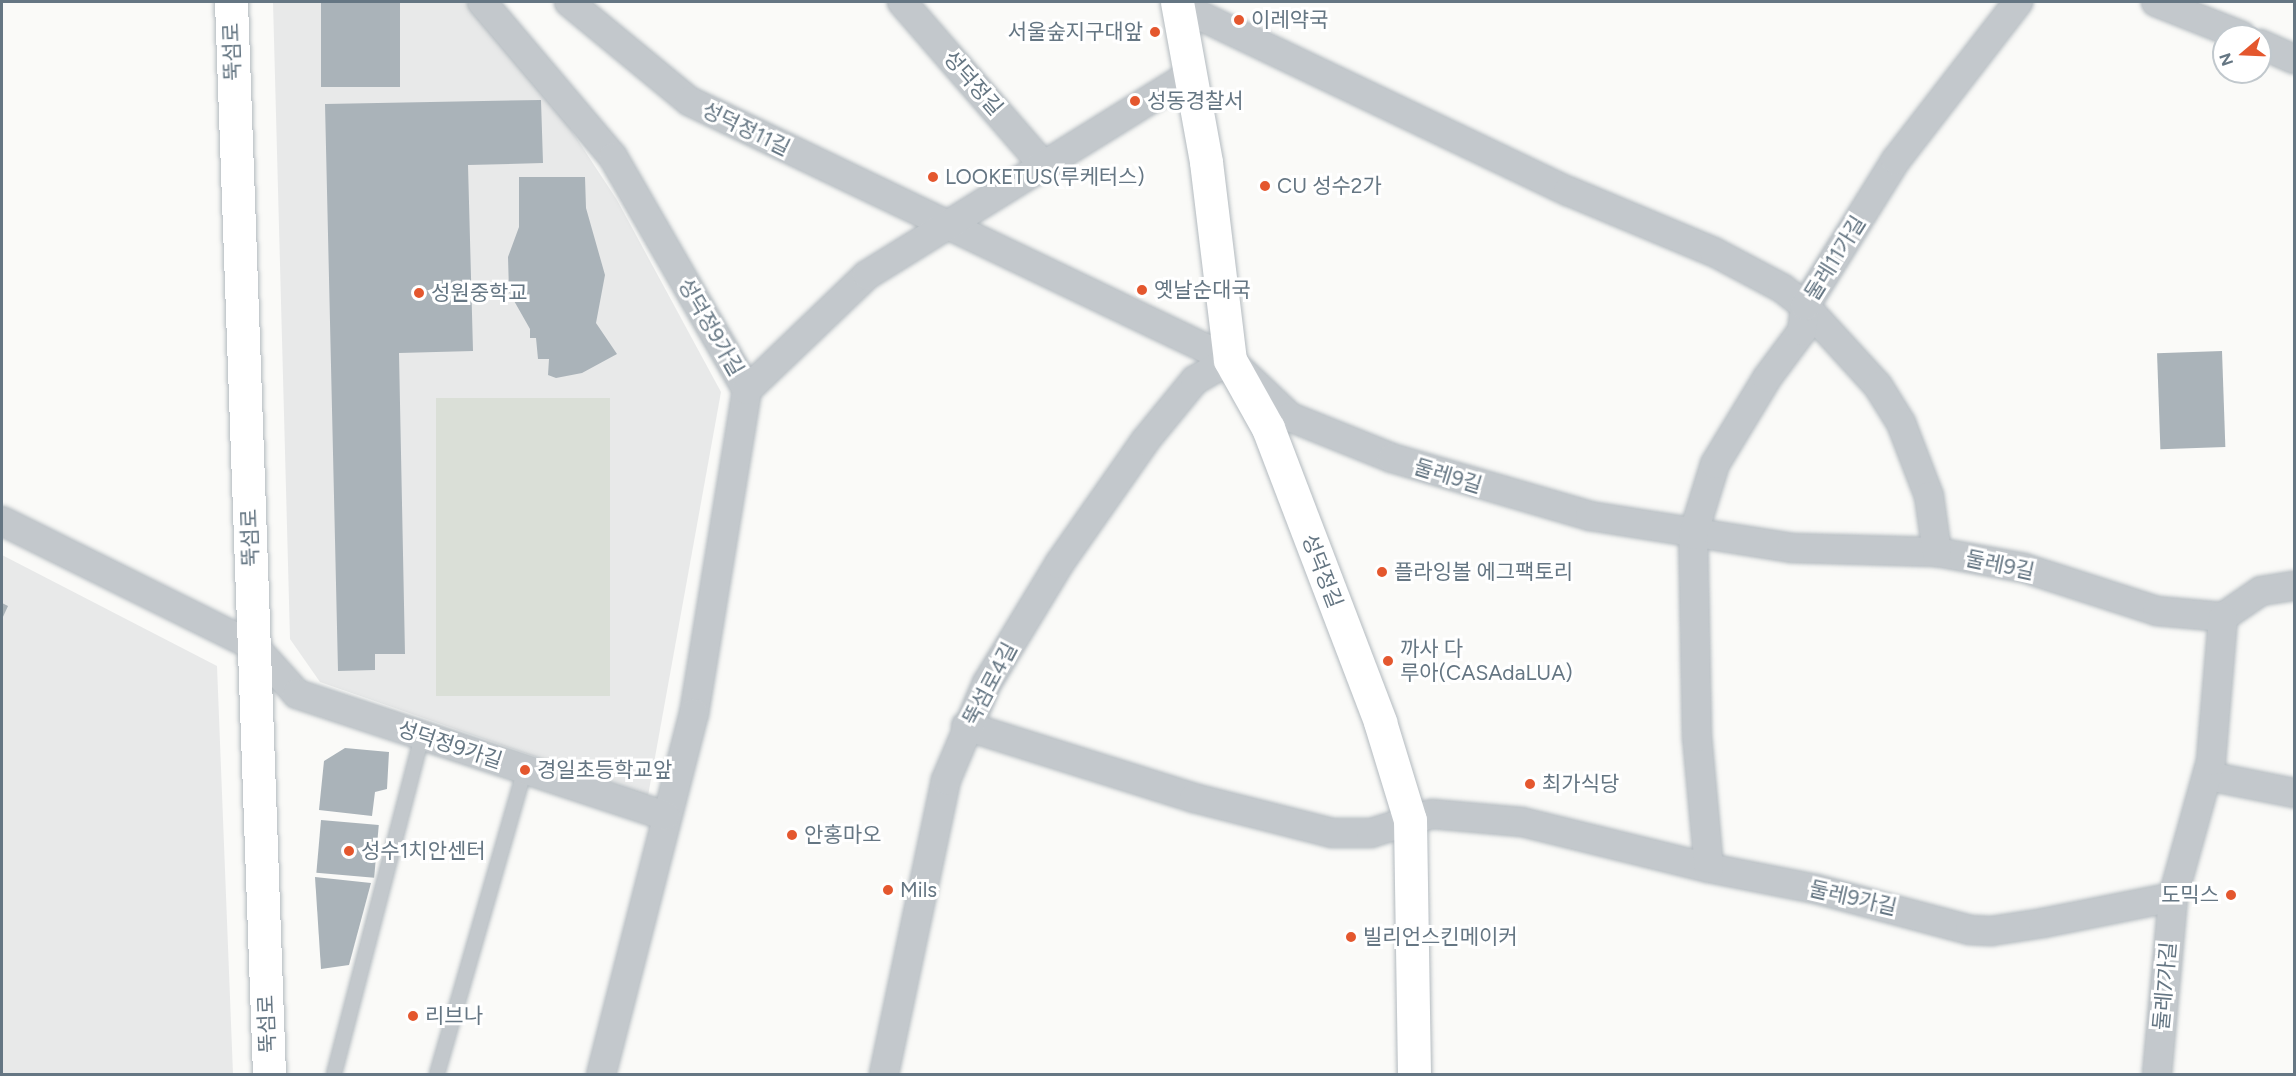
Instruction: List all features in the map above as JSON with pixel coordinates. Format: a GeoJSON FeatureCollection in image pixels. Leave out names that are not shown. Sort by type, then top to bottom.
{"type":"FeatureCollection","features":[{"type":"Feature","properties":{"kind":"street","name":"뚝섬로"},"geometry":{"type":"LineString","coordinates":[[231,2],[254,646],[275,1072]]}},
{"type":"Feature","properties":{"kind":"street","name":"성덕정9가길"},"geometry":{"type":"LineString","coordinates":[[482,2],[613,157],[747,390],[694,712],[665,816],[601,1074]]}},
{"type":"Feature","properties":{"kind":"street","name":"성덕정11길"},"geometry":{"type":"LineString","coordinates":[[569,2],[689,101],[1230,360]]}},
{"type":"Feature","properties":{"kind":"street","name":"성덕정길"},"geometry":{"type":"LineString","coordinates":[[902,2],[1043,165]]}},
{"type":"Feature","properties":{"kind":"street","name":"둘레11가길"},"geometry":{"type":"LineString","coordinates":[[1693,535],[1714,464],[1767,378],[1803,331],[1805,306],[1896,160],[2018,2]]}},
{"type":"Feature","properties":{"kind":"street"},"geometry":{"type":"LineString","coordinates":[[2156,2],[2212,24]]}},
{"type":"Feature","properties":{"kind":"street"},"geometry":{"type":"LineString","coordinates":[[1188,9],[1568,191],[1714,252],[1782,288],[1805,306],[1878,386],[1901,423],[1929,496],[1937,552]]}},
{"type":"Feature","properties":{"kind":"street","name":"성덕정길"},"geometry":{"type":"LineString","coordinates":[[1188,9],[1190,75],[1206,162],[1230,360],[1268,428],[1380,722],[1410,820],[1414,1074]]}},
{"type":"Feature","properties":{"kind":"street"},"geometry":{"type":"LineString","coordinates":[[2272,49],[2295,59]]}},
{"type":"Feature","properties":{"kind":"street"},"geometry":{"type":"LineString","coordinates":[[747,390],[867,275],[1190,75]]}},
{"type":"Feature","properties":{"kind":"street","name":"둘레9길"},"geometry":{"type":"LineString","coordinates":[[1230,360],[1290,417],[1392,458],[1534,502],[1693,535],[1791,548],[1937,552],[2024,568],[2157,611],[2223,617]]}},
{"type":"Feature","properties":{"kind":"street","name":"뚝섬로4길"},"geometry":{"type":"LineString","coordinates":[[884,1074],[946,780],[966,726],[987,683],[1059,564],[1145,441],[1195,380],[1230,360]]}},
{"type":"Feature","properties":{"kind":"street"},"geometry":{"type":"LineString","coordinates":[[2,521],[254,646]]}},
{"type":"Feature","properties":{"kind":"street"},"geometry":{"type":"LineString","coordinates":[[1693,535],[1697,737],[1709,868]]}},
{"type":"Feature","properties":{"kind":"street"},"geometry":{"type":"LineString","coordinates":[[2173,897],[2208,776],[2223,617],[2261,591],[2295,586]]}},
{"type":"Feature","properties":{"kind":"street","name":"성덕정9가길"},"geometry":{"type":"LineString","coordinates":[[254,646],[297,694],[665,816]]}},
{"type":"Feature","properties":{"kind":"street","name":"둘레9가길"},"geometry":{"type":"LineString","coordinates":[[966,726],[1194,798],[1332,833],[1355,836],[1432,814],[1464,814],[1522,822],[1709,868],[1816,889],[1970,930],[1991,931],[2173,897]]}},
{"type":"Feature","properties":{"kind":"street"},"geometry":{"type":"LineString","coordinates":[[2208,776],[2295,793]]}},
{"type":"Feature","properties":{"kind":"street","name":"둘레7가길"},"geometry":{"type":"LineString","coordinates":[[2157,1074],[2173,897]]}},
{"type":"Feature","properties":{"kind":"lane"},"geometry":{"type":"LineString","coordinates":[[334,1074],[422,736]]}},
{"type":"Feature","properties":{"kind":"lane"},"geometry":{"type":"LineString","coordinates":[[437,1074],[525,770]]}},
{"type":"Feature","properties":{"kind":"shaded area"},"geometry":{"type":"Polygon","coordinates":[[[273,2],[466,2],[539,81],[617,200],[721,392],[648,796],[320,682],[290,639],[273,2]]]}},
{"type":"Feature","properties":{"kind":"shaded area"},"geometry":{"type":"Polygon","coordinates":[[[436,398],[610,398],[610,696],[436,696],[436,398]]]}},
{"type":"Feature","properties":{"kind":"shaded area"},"geometry":{"type":"Polygon","coordinates":[[[2,555],[217,666],[233,1074],[2,1074],[2,555]]]}},
{"type":"Feature","properties":{"kind":"building"},"geometry":{"type":"Polygon","coordinates":[[[321,2],[400,2],[400,87],[321,87],[321,2]]]}},
{"type":"Feature","properties":{"kind":"building"},"geometry":{"type":"Polygon","coordinates":[[[541,100],[543,163],[468,165],[473,351],[399,353],[405,654],[375,654],[375,670],[338,671],[325,104],[541,100]]]}},
{"type":"Feature","properties":{"kind":"building"},"geometry":{"type":"Polygon","coordinates":[[[519,177],[585,177],[586,208],[605,275],[596,323],[617,354],[582,373],[556,378],[548,375],[549,359],[538,359],[536,338],[530,338],[530,329],[509,292],[508,257],[519,227],[519,177]]]}},
{"type":"Feature","properties":{"kind":"building"},"geometry":{"type":"Polygon","coordinates":[[[2222,351],[2225,447],[2160,449],[2157,353],[2222,351]]]}},
{"type":"Feature","properties":{"kind":"building"},"geometry":{"type":"Polygon","coordinates":[[[2,603],[8,606],[2,619],[2,603]]]}},
{"type":"Feature","properties":{"kind":"building"},"geometry":{"type":"Polygon","coordinates":[[[345,748],[389,752],[387,789],[375,792],[372,816],[319,810],[324,761],[345,748]]]}},
{"type":"Feature","properties":{"kind":"building"},"geometry":{"type":"Polygon","coordinates":[[[321,820],[379,825],[374,878],[316,873],[321,820]]]}},
{"type":"Feature","properties":{"kind":"building"},"geometry":{"type":"Polygon","coordinates":[[[315,877],[371,883],[349,965],[321,969],[315,877]]]}},
{"type":"Feature","properties":{"kind":"place","name":"이레약국"},"geometry":{"type":"Point","coordinates":[1239,20]}},
{"type":"Feature","properties":{"kind":"place","name":"서울숲지구대앞"},"geometry":{"type":"Point","coordinates":[1155,32]}},
{"type":"Feature","properties":{"kind":"place","name":"성동경찰서"},"geometry":{"type":"Point","coordinates":[1135,101]}},
{"type":"Feature","properties":{"kind":"place","name":"LOOKETUS(루케터스)"},"geometry":{"type":"Point","coordinates":[933,177]}},
{"type":"Feature","properties":{"kind":"place","name":"CU 성수2가"},"geometry":{"type":"Point","coordinates":[1265,186]}},
{"type":"Feature","properties":{"kind":"place","name":"옛날순대국"},"geometry":{"type":"Point","coordinates":[1142,290]}},
{"type":"Feature","properties":{"kind":"place","name":"성원중학교"},"geometry":{"type":"Point","coordinates":[419,293]}},
{"type":"Feature","properties":{"kind":"place","name":"플라잉볼 에그팩토리"},"geometry":{"type":"Point","coordinates":[1382,572]}},
{"type":"Feature","properties":{"kind":"place","name":"까사 다 루아(CASAdaLUA)"},"geometry":{"type":"Point","coordinates":[1388,661]}},
{"type":"Feature","properties":{"kind":"place","name":"경일초등학교앞"},"geometry":{"type":"Point","coordinates":[525,770]}},
{"type":"Feature","properties":{"kind":"place","name":"최가식당"},"geometry":{"type":"Point","coordinates":[1530,784]}},
{"type":"Feature","properties":{"kind":"place","name":"안홍마오"},"geometry":{"type":"Point","coordinates":[792,835]}},
{"type":"Feature","properties":{"kind":"place","name":"성수1치안센터"},"geometry":{"type":"Point","coordinates":[349,851]}},
{"type":"Feature","properties":{"kind":"place","name":"Mils"},"geometry":{"type":"Point","coordinates":[888,890]}},
{"type":"Feature","properties":{"kind":"place","name":"도믹스"},"geometry":{"type":"Point","coordinates":[2231,895]}},
{"type":"Feature","properties":{"kind":"place","name":"빌리언스킨메이커"},"geometry":{"type":"Point","coordinates":[1351,937]}},
{"type":"Feature","properties":{"kind":"place","name":"리브나"},"geometry":{"type":"Point","coordinates":[413,1016]}}]}
